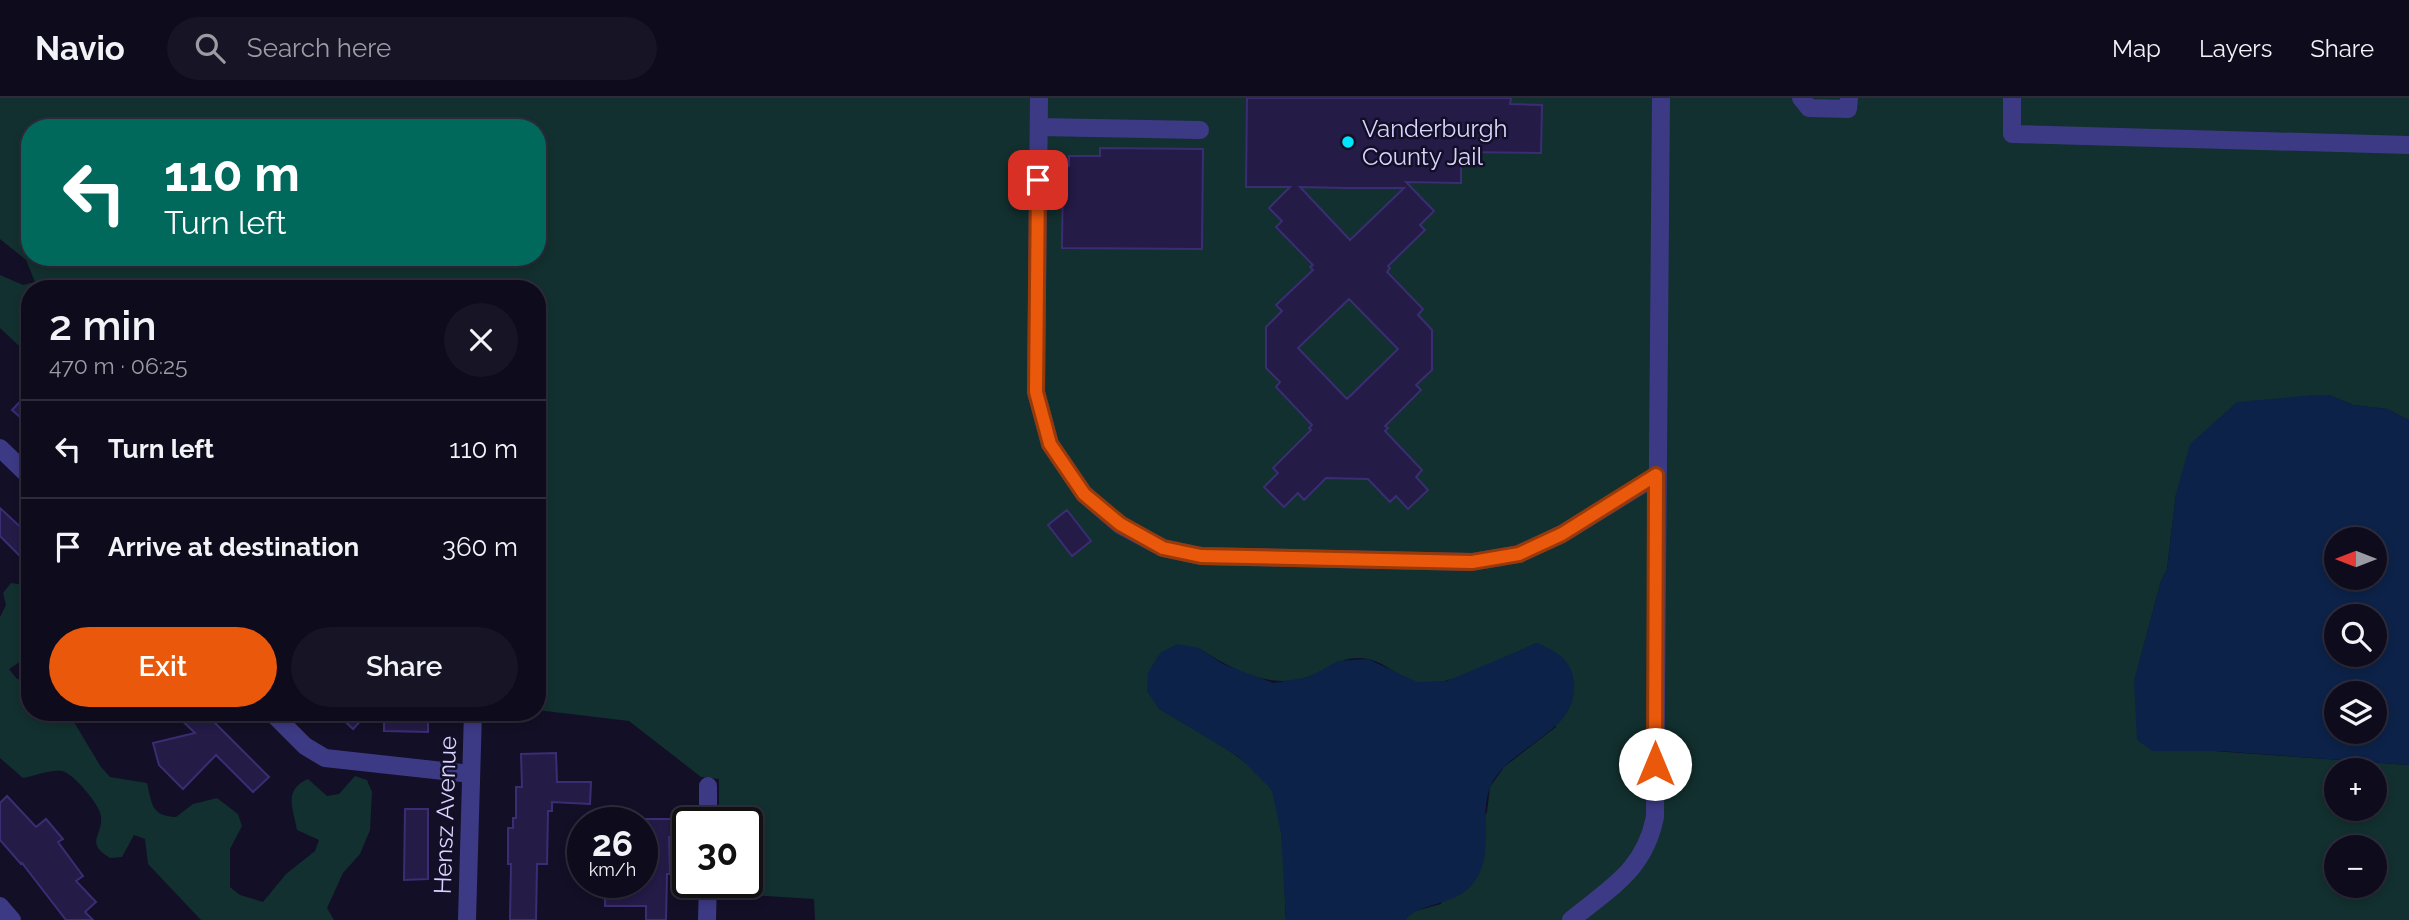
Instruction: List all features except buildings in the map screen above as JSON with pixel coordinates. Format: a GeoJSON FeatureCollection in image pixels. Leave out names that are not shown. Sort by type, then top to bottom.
{"type":"FeatureCollection","features":[{"type":"Feature","properties":{"kind":"street"},"geometry":{"type":"LineString","coordinates":[[1039,98],[1036,392],[1050,444],[1084,494],[1120,524],[1163,548],[1201,556],[1472,562],[1519,554],[1551,539],[1656,475]]}},
{"type":"Feature","properties":{"kind":"street"},"geometry":{"type":"LineString","coordinates":[[1571,920],[1633,870],[1650,840],[1655,817],[1661,98]]}},
{"type":"Feature","properties":{"kind":"street"},"geometry":{"type":"LineString","coordinates":[[1801,98],[1809,108],[1848,109],[1849,98]]}},
{"type":"Feature","properties":{"kind":"street"},"geometry":{"type":"LineString","coordinates":[[2012,98],[2012,134],[2409,145]]}},
{"type":"Feature","properties":{"kind":"street"},"geometry":{"type":"LineString","coordinates":[[1039,127],[1200,130]]}},
{"type":"Feature","properties":{"kind":"street"},"geometry":{"type":"LineString","coordinates":[[0,448],[21,468]]}},
{"type":"Feature","properties":{"kind":"street"},"geometry":{"type":"LineString","coordinates":[[280,721],[304,746],[325,758],[471,774]]}},
{"type":"Feature","properties":{"kind":"street","name":"Hensz Avenue"},"geometry":{"type":"LineString","coordinates":[[467,920],[473,721]]}},
{"type":"Feature","properties":{"kind":"street"},"geometry":{"type":"LineString","coordinates":[[708,786],[708,807]]}},
{"type":"Feature","properties":{"kind":"street"},"geometry":{"type":"LineString","coordinates":[[707,920],[708,898]]}},
{"type":"Feature","properties":{"kind":"street"},"geometry":{"type":"LineString","coordinates":[[0,906],[12,920]]}},
{"type":"Feature","properties":{"kind":"green space"},"geometry":{"type":"Polygon","coordinates":[[[0,98],[2409,98],[2409,420],[2387,409],[2353,405],[2329,395],[2176,494],[2167,569],[2161,581],[2134,682],[2199,750],[2324,759],[2324,821],[2387,821],[2387,763],[2409,765],[2409,920],[1405,920],[1412,912],[1441,904],[1487,812],[1490,787],[1504,767],[1556,727],[1537,643],[1460,677],[1429,683],[1410,680],[1380,663],[1359,658],[1343,661],[1308,677],[1279,681],[1265,679],[1237,670],[1199,648],[1159,709],[1238,757],[1265,780],[1272,791],[1282,835],[1286,920],[815,920],[814,899],[763,896],[763,807],[719,807],[719,779],[701,777],[629,721],[546,711],[546,280],[34,280],[28,266],[546,266],[546,119],[21,119],[21,256],[0,239],[0,98]]]}},
{"type":"Feature","properties":{"kind":"green space"},"geometry":{"type":"Polygon","coordinates":[[[0,275],[21,284],[21,345],[0,328],[0,275]]]}},
{"type":"Feature","properties":{"kind":"green space"},"geometry":{"type":"Polygon","coordinates":[[[11,583],[21,585],[21,661],[9,669],[17,679],[21,680],[21,721],[73,721],[110,777],[147,783],[154,807],[162,814],[176,817],[193,804],[217,798],[238,814],[242,826],[230,849],[230,887],[240,895],[263,902],[286,874],[315,851],[319,840],[297,830],[292,794],[300,783],[308,779],[327,796],[339,794],[355,776],[367,780],[372,792],[370,830],[360,854],[343,873],[327,908],[334,920],[201,920],[148,864],[145,839],[134,835],[122,857],[110,858],[98,848],[96,839],[101,816],[91,797],[73,777],[58,771],[23,778],[0,758],[0,617],[6,605],[3,593],[11,583]]]}},
{"type":"Feature","properties":{"kind":"water"},"geometry":{"type":"Polygon","coordinates":[[[2329,395],[2353,405],[2387,409],[2409,420],[2409,765],[2387,763],[2387,758],[2324,759],[2219,751],[2152,751],[2137,740],[2134,681],[2161,581],[2167,569],[2176,494],[2190,444],[2237,402],[2329,395]]]}},
{"type":"Feature","properties":{"kind":"water"},"geometry":{"type":"Polygon","coordinates":[[[1537,643],[1557,653],[1573,674],[1573,699],[1566,714],[1542,738],[1500,771],[1491,785],[1487,797],[1483,863],[1470,887],[1454,898],[1411,914],[1405,920],[1286,920],[1281,833],[1272,790],[1239,757],[1159,709],[1147,691],[1148,673],[1160,653],[1177,644],[1199,648],[1223,664],[1273,683],[1309,677],[1338,661],[1368,659],[1417,682],[1447,681],[1537,643]]]}},
{"type":"Feature","properties":{"kind":"place","name":"Vanderburgh County Jail"},"geometry":{"type":"Point","coordinates":[1348,142]}},
{"type":"Feature","properties":{"kind":"route"},"geometry":{"type":"LineString","coordinates":[[1038,180],[1036,392],[1050,444],[1084,494],[1120,524],[1163,548],[1201,556],[1472,562],[1519,554],[1562,534],[1656,475],[1655,764]]}}]}
